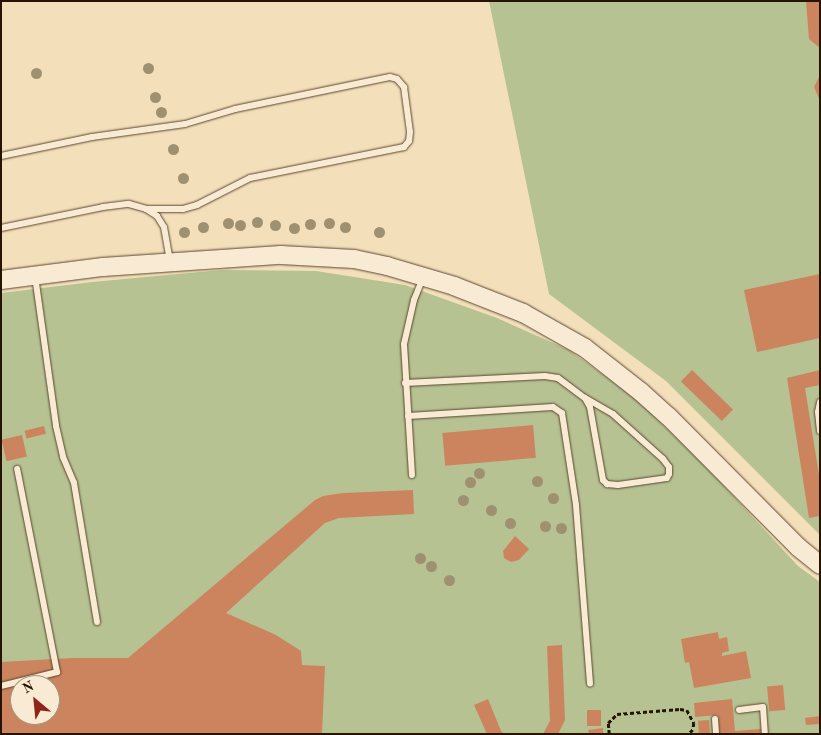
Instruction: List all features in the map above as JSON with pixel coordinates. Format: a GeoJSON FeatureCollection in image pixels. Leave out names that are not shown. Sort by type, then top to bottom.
{"type":"FeatureCollection","features":[{"type":"Feature","properties":{"kind":"main road"},"geometry":{"type":"LineString","coordinates":[[1,280],[170,262],[281,255],[354,259],[454,286],[523,313],[585,348],[668,416],[818,562]]}},
{"type":"Feature","properties":{"kind":"lane"},"geometry":{"type":"LineString","coordinates":[[1,156],[92,137],[178,125],[235,108],[390,77],[397,79],[404,87],[410,132],[409,141],[404,147],[250,178],[190,207],[146,209]]}},
{"type":"Feature","properties":{"kind":"lane"},"geometry":{"type":"LineString","coordinates":[[1,228],[103,207],[129,204],[146,209],[157,216],[164,227],[170,262]]}},
{"type":"Feature","properties":{"kind":"lane"},"geometry":{"type":"LineString","coordinates":[[35,275],[54,417],[63,457],[74,482],[97,622]]}},
{"type":"Feature","properties":{"kind":"lane"},"geometry":{"type":"LineString","coordinates":[[412,474],[404,344],[414,300],[424,277]]}},
{"type":"Feature","properties":{"kind":"lane"},"geometry":{"type":"LineString","coordinates":[[406,383],[551,376],[558,378],[585,398],[613,414],[663,459],[669,467],[667,478],[618,485],[607,484],[603,480],[592,412],[585,398]]}},
{"type":"Feature","properties":{"kind":"lane"},"geometry":{"type":"LineString","coordinates":[[820,402],[818,412],[820,431]]}},
{"type":"Feature","properties":{"kind":"lane"},"geometry":{"type":"LineString","coordinates":[[408,416],[553,406],[562,413],[576,505],[590,682]]}},
{"type":"Feature","properties":{"kind":"lane"},"geometry":{"type":"LineString","coordinates":[[1,686],[57,672],[18,469]]}},
{"type":"Feature","properties":{"kind":"lane"},"geometry":{"type":"LineString","coordinates":[[739,710],[763,707],[765,734]]}},
{"type":"Feature","properties":{"kind":"lane"},"geometry":{"type":"LineString","coordinates":[[715,719],[716,734]]}},
{"type":"Feature","properties":{"kind":"path"},"geometry":{"type":"LineString","coordinates":[[609,734],[608,723],[617,714],[680,709],[687,710],[694,723],[694,730],[688,734]]}},
{"type":"Feature","properties":{"kind":"green space"},"geometry":{"type":"Polygon","coordinates":[[[489,1],[820,1],[820,535],[666,381],[549,294],[489,1]]]}},
{"type":"Feature","properties":{"kind":"green space"},"geometry":{"type":"Polygon","coordinates":[[[221,270],[316,271],[405,285],[497,318],[569,350],[634,397],[701,461],[798,566],[820,582],[820,734],[1,734],[1,293],[221,270]]]}},
{"type":"Feature","properties":{"kind":"building"},"geometry":{"type":"Polygon","coordinates":[[[806,1],[819,1],[820,48],[809,39],[806,1]]]}},
{"type":"Feature","properties":{"kind":"building"},"geometry":{"type":"Polygon","coordinates":[[[820,75],[820,101],[814,87],[820,75]]]}},
{"type":"Feature","properties":{"kind":"building"},"geometry":{"type":"Polygon","coordinates":[[[820,274],[820,338],[757,352],[744,290],[820,274]]]}},
{"type":"Feature","properties":{"kind":"building"},"geometry":{"type":"Polygon","coordinates":[[[692,370],[733,410],[722,421],[681,382],[692,370]]]}},
{"type":"Feature","properties":{"kind":"building"},"geometry":{"type":"Polygon","coordinates":[[[820,370],[820,385],[805,388],[820,481],[820,516],[809,518],[787,378],[820,370]]]}},
{"type":"Feature","properties":{"kind":"building"},"geometry":{"type":"Polygon","coordinates":[[[533,425],[536,458],[445,466],[442,433],[533,425]]]}},
{"type":"Feature","properties":{"kind":"building"},"geometry":{"type":"Polygon","coordinates":[[[44,426],[46,434],[27,439],[25,431],[44,426]]]}},
{"type":"Feature","properties":{"kind":"building"},"geometry":{"type":"Polygon","coordinates":[[[22,435],[27,456],[6,461],[2,440],[22,435]]]}},
{"type":"Feature","properties":{"kind":"building"},"geometry":{"type":"Polygon","coordinates":[[[413,490],[414,514],[339,518],[325,523],[226,613],[276,635],[301,651],[302,665],[325,666],[322,734],[1,734],[1,662],[72,658],[128,658],[315,500],[323,496],[343,493],[413,490]]]}},
{"type":"Feature","properties":{"kind":"building"},"geometry":{"type":"Polygon","coordinates":[[[515,536],[529,549],[519,560],[511,562],[504,558],[503,551],[515,536]]]}},
{"type":"Feature","properties":{"kind":"building"},"geometry":{"type":"Polygon","coordinates":[[[718,632],[719,639],[727,637],[729,651],[722,653],[722,656],[746,651],[751,678],[694,688],[689,662],[685,663],[681,639],[718,632]]]}},
{"type":"Feature","properties":{"kind":"building"},"geometry":{"type":"Polygon","coordinates":[[[562,645],[565,720],[558,734],[543,734],[550,721],[547,646],[562,645]]]}},
{"type":"Feature","properties":{"kind":"building"},"geometry":{"type":"Polygon","coordinates":[[[783,685],[785,710],[769,711],[767,686],[783,685]]]}},
{"type":"Feature","properties":{"kind":"building"},"geometry":{"type":"Polygon","coordinates":[[[488,699],[504,734],[487,734],[474,705],[488,699]]]}},
{"type":"Feature","properties":{"kind":"building"},"geometry":{"type":"Polygon","coordinates":[[[732,699],[735,731],[761,729],[761,734],[719,734],[718,715],[695,717],[694,703],[732,699]]]}},
{"type":"Feature","properties":{"kind":"building"},"geometry":{"type":"Polygon","coordinates":[[[587,710],[601,710],[601,726],[587,726],[587,710]]]}},
{"type":"Feature","properties":{"kind":"building"},"geometry":{"type":"Polygon","coordinates":[[[820,716],[820,724],[806,725],[805,718],[820,716]]]}},
{"type":"Feature","properties":{"kind":"building"},"geometry":{"type":"Polygon","coordinates":[[[709,720],[710,734],[699,734],[698,721],[709,720]]]}},
{"type":"Feature","properties":{"kind":"building"},"geometry":{"type":"Polygon","coordinates":[[[603,728],[603,734],[589,734],[588,730],[603,728]]]}}]}
